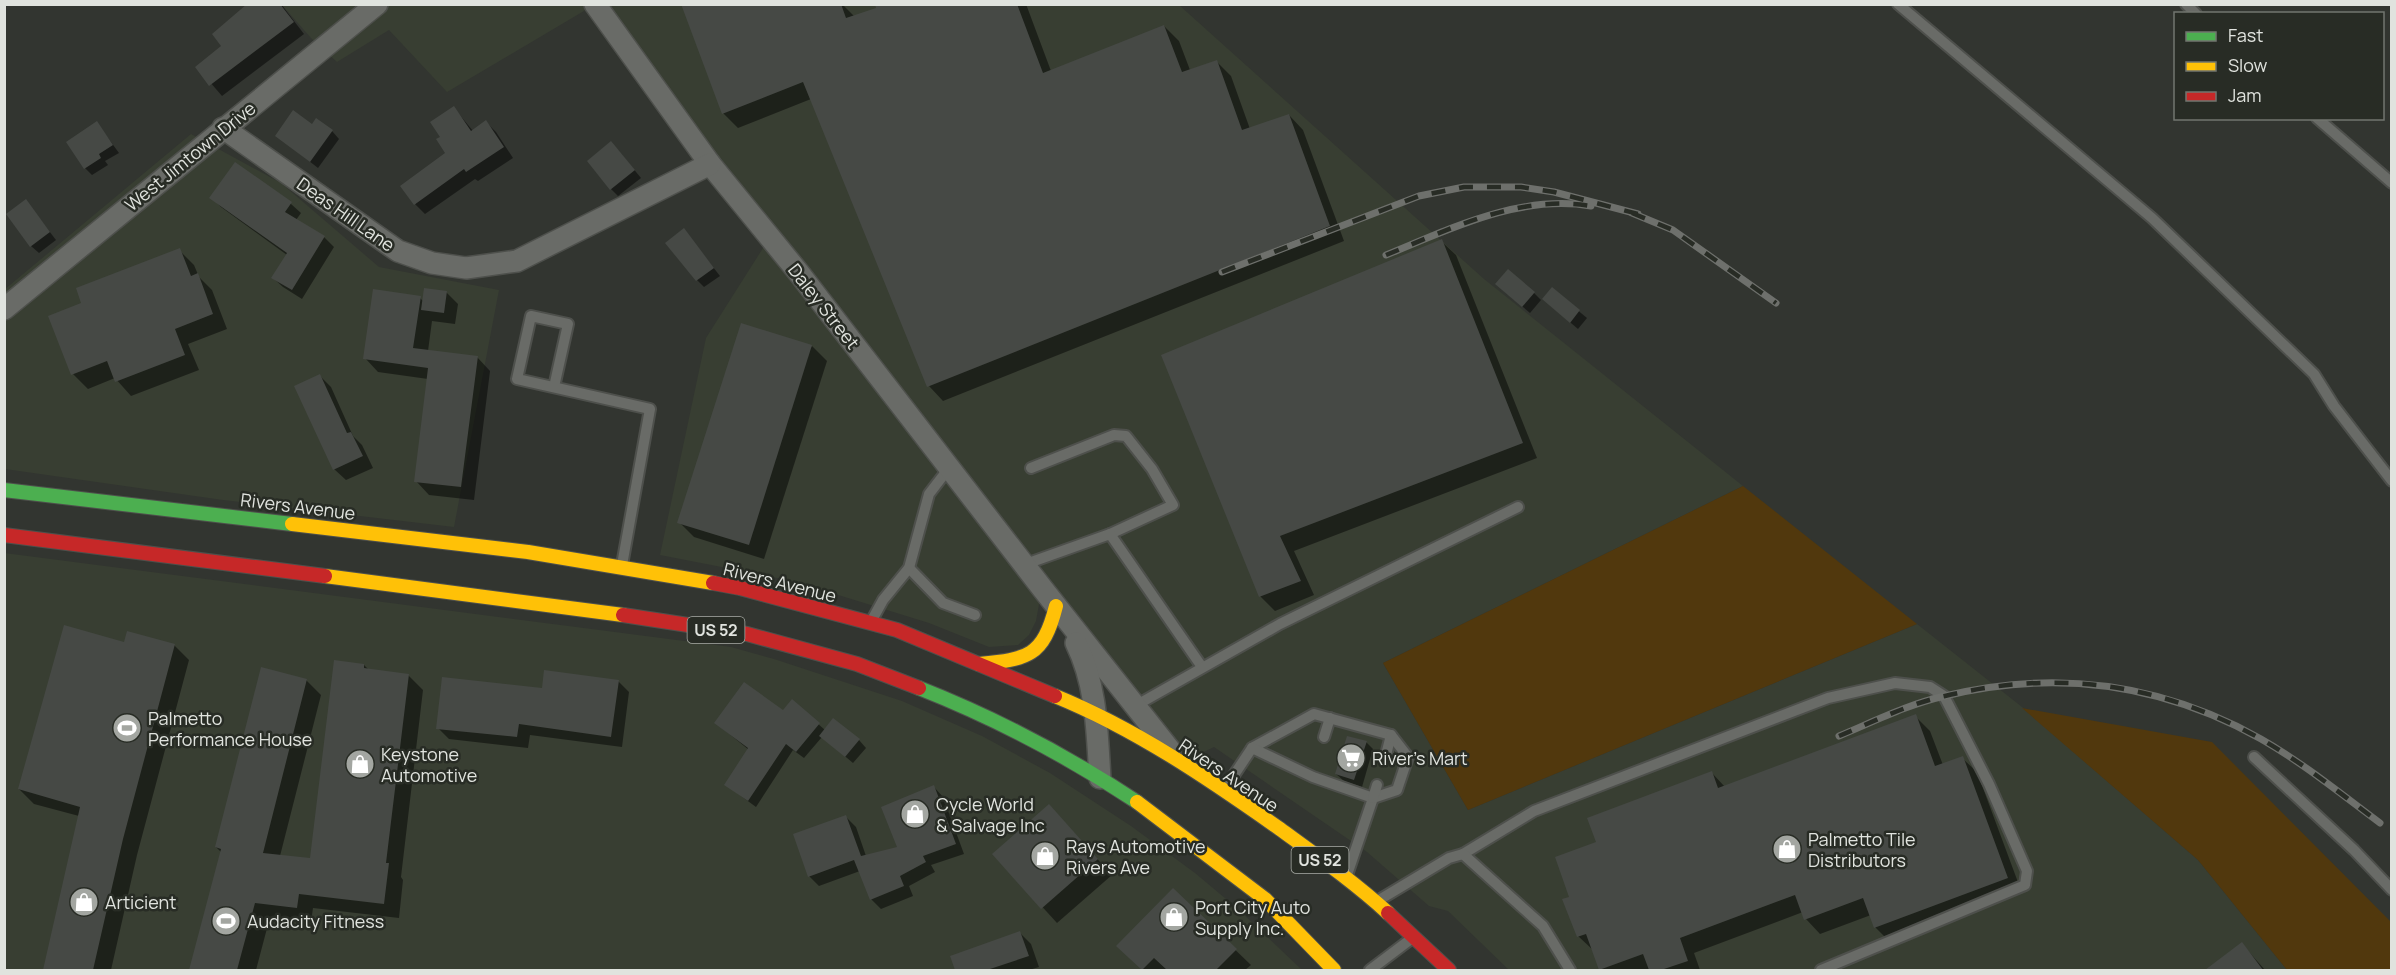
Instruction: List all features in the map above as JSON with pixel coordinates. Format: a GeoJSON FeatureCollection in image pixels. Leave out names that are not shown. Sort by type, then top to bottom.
{"type":"FeatureCollection","features":[{"type":"Feature","properties":{"kind":"main road","name":"Rivers Avenue"},"geometry":{"type":"LineString","coordinates":[[4,490],[516,550],[740,588],[897,630],[1096,713],[1225,790],[1359,886],[1449,970]]}},
{"type":"Feature","properties":{"kind":"main road","name":"US 52"},"geometry":{"type":"LineString","coordinates":[[4,535],[578,608],[747,634],[857,664],[951,701],[1016,732],[1100,778],[1150,812],[1265,899],[1334,970]]}},
{"type":"Feature","properties":{"kind":"main road"},"geometry":{"type":"LineString","coordinates":[[979,664],[1030,655],[1044,643],[1052,626],[1056,606]]}},
{"type":"Feature","properties":{"kind":"street","name":"West Jimtown Drive"},"geometry":{"type":"LineString","coordinates":[[4,309],[376,4]]}},
{"type":"Feature","properties":{"kind":"street","name":"Daley Street"},"geometry":{"type":"LineString","coordinates":[[595,4],[710,164],[799,273],[1023,565],[1181,763]]}},
{"type":"Feature","properties":{"kind":"street","name":"Deas Hill Lane"},"geometry":{"type":"LineString","coordinates":[[224,128],[398,251],[432,263],[466,268],[517,261],[710,164]]}},
{"type":"Feature","properties":{"kind":"street","name":"Daley Street"},"geometry":{"type":"LineString","coordinates":[[1056,606],[1090,676],[1096,713],[1100,778]]}},
{"type":"Feature","properties":{"kind":"lane"},"geometry":{"type":"LineString","coordinates":[[1898,4],[2152,218],[2314,374],[2334,406],[2391,481]]}},
{"type":"Feature","properties":{"kind":"lane"},"geometry":{"type":"LineString","coordinates":[[2319,120],[2391,183]]}},
{"type":"Feature","properties":{"kind":"lane"},"geometry":{"type":"LineString","coordinates":[[554,387],[568,324],[531,316],[517,379],[650,409],[622,568]]}},
{"type":"Feature","properties":{"kind":"lane"},"geometry":{"type":"LineString","coordinates":[[1023,565],[1110,534],[1173,505],[1152,469],[1126,436],[1114,435],[1031,468]]}},
{"type":"Feature","properties":{"kind":"lane"},"geometry":{"type":"LineString","coordinates":[[870,623],[883,600],[909,568],[929,494],[949,468]]}},
{"type":"Feature","properties":{"kind":"lane"},"geometry":{"type":"LineString","coordinates":[[1135,706],[1280,624],[1518,507]]}},
{"type":"Feature","properties":{"kind":"lane"},"geometry":{"type":"LineString","coordinates":[[1110,534],[1202,667]]}},
{"type":"Feature","properties":{"kind":"lane"},"geometry":{"type":"LineString","coordinates":[[909,568],[943,603],[975,615]]}},
{"type":"Feature","properties":{"kind":"lane"},"geometry":{"type":"LineString","coordinates":[[1376,902],[1534,811],[1828,698],[1895,683],[1930,687],[1944,696],[1989,784],[2027,871],[2025,885],[1821,970]]}},
{"type":"Feature","properties":{"kind":"lane"},"geometry":{"type":"LineString","coordinates":[[1225,790],[1252,748],[1314,714],[1391,735],[1408,757],[1397,790],[1373,798],[1252,748]]}},
{"type":"Feature","properties":{"kind":"lane"},"geometry":{"type":"LineString","coordinates":[[1324,737],[1330,718]]}},
{"type":"Feature","properties":{"kind":"lane"},"geometry":{"type":"LineString","coordinates":[[1386,755],[1391,735]]}},
{"type":"Feature","properties":{"kind":"lane"},"geometry":{"type":"LineString","coordinates":[[2254,757],[2354,850],[2391,890]]}},
{"type":"Feature","properties":{"kind":"lane"},"geometry":{"type":"LineString","coordinates":[[1346,878],[1377,785]]}},
{"type":"Feature","properties":{"kind":"lane"},"geometry":{"type":"LineString","coordinates":[[1462,854],[1543,926],[1570,970]]}},
{"type":"Feature","properties":{"kind":"lane"},"geometry":{"type":"LineString","coordinates":[[1370,970],[1413,937]]}},
{"type":"Feature","properties":{"kind":"shaded area"},"geometry":{"type":"Polygon","coordinates":[[[282,5],[594,5],[447,92],[389,30],[337,62],[311,38],[282,5]]]}},
{"type":"Feature","properties":{"kind":"shaded area"},"geometry":{"type":"Polygon","coordinates":[[[598,5],[1179,5],[1484,279],[1743,486],[1383,663],[1468,810],[1917,624],[2022,707],[2198,860],[2287,970],[1509,970],[1448,911],[1429,906],[1367,852],[1214,747],[1181,763],[598,5]]]}},
{"type":"Feature","properties":{"kind":"shaded area"},"geometry":{"type":"Polygon","coordinates":[[[191,134],[281,183],[379,267],[499,290],[454,527],[223,500],[5,469],[4,290],[191,134]]]}},
{"type":"Feature","properties":{"kind":"shaded area"},"geometry":{"type":"Polygon","coordinates":[[[770,237],[1042,588],[1036,621],[1029,635],[1018,645],[989,647],[929,623],[793,581],[660,555],[706,338],[770,237]]]}},
{"type":"Feature","properties":{"kind":"shaded area"},"geometry":{"type":"Polygon","coordinates":[[[1743,486],[1917,624],[1468,810],[1383,663],[1743,486]]]}},
{"type":"Feature","properties":{"kind":"shaded area"},"geometry":{"type":"Polygon","coordinates":[[[4,553],[731,647],[774,659],[902,701],[982,736],[1050,773],[1131,826],[1195,873],[1238,909],[1302,970],[5,970],[4,553]]]}},
{"type":"Feature","properties":{"kind":"shaded area"},"geometry":{"type":"Polygon","coordinates":[[[2022,708],[2212,742],[2391,922],[2391,970],[2287,970],[2198,860],[2022,708]]]}},
{"type":"Feature","properties":{"kind":"building"},"geometry":{"type":"Polygon","coordinates":[[[247,4],[280,4],[294,22],[209,86],[195,67],[221,46],[212,34],[247,4]]]}},
{"type":"Feature","properties":{"kind":"building"},"geometry":{"type":"Polygon","coordinates":[[[681,4],[841,4],[846,18],[876,8],[875,4],[1017,4],[1043,73],[1164,25],[1182,72],[1217,60],[1242,130],[1289,114],[1330,226],[927,387],[803,82],[722,114],[681,4]]]}},
{"type":"Feature","properties":{"kind":"building"},"geometry":{"type":"Polygon","coordinates":[[[454,106],[471,131],[486,120],[504,147],[466,172],[464,169],[414,205],[400,186],[445,153],[436,139],[440,137],[430,122],[454,106]]]}},
{"type":"Feature","properties":{"kind":"building"},"geometry":{"type":"Polygon","coordinates":[[[293,110],[312,124],[316,118],[333,130],[310,162],[275,136],[293,110]]]}},
{"type":"Feature","properties":{"kind":"building"},"geometry":{"type":"Polygon","coordinates":[[[97,121],[113,145],[99,154],[101,158],[84,169],[66,142],[97,121]]]}},
{"type":"Feature","properties":{"kind":"building"},"geometry":{"type":"Polygon","coordinates":[[[611,141],[635,170],[610,190],[587,161],[611,141]]]}},
{"type":"Feature","properties":{"kind":"building"},"geometry":{"type":"Polygon","coordinates":[[[235,162],[292,202],[285,212],[325,236],[292,290],[271,278],[287,253],[209,198],[235,162]]]}},
{"type":"Feature","properties":{"kind":"building"},"geometry":{"type":"Polygon","coordinates":[[[26,199],[50,232],[30,247],[6,214],[26,199]]]}},
{"type":"Feature","properties":{"kind":"building"},"geometry":{"type":"Polygon","coordinates":[[[684,228],[714,268],[696,281],[665,243],[684,228]]]}},
{"type":"Feature","properties":{"kind":"building"},"geometry":{"type":"Polygon","coordinates":[[[1442,239],[1523,443],[1280,536],[1301,581],[1259,597],[1161,355],[1442,239]]]}},
{"type":"Feature","properties":{"kind":"building"},"geometry":{"type":"Polygon","coordinates":[[[180,248],[191,276],[198,273],[213,314],[175,329],[185,355],[115,382],[107,361],[71,375],[48,316],[81,303],[76,288],[180,248]]]}},
{"type":"Feature","properties":{"kind":"building"},"geometry":{"type":"Polygon","coordinates":[[[1508,269],[1535,292],[1522,307],[1495,284],[1508,269]]]}},
{"type":"Feature","properties":{"kind":"building"},"geometry":{"type":"Polygon","coordinates":[[[1552,287],[1580,310],[1570,323],[1542,299],[1552,287]]]}},
{"type":"Feature","properties":{"kind":"building"},"geometry":{"type":"Polygon","coordinates":[[[424,288],[447,291],[444,313],[421,310],[424,288]]]}},
{"type":"Feature","properties":{"kind":"building"},"geometry":{"type":"Polygon","coordinates":[[[373,289],[421,296],[413,348],[478,356],[461,487],[414,482],[428,368],[363,359],[373,289]]]}},
{"type":"Feature","properties":{"kind":"building"},"geometry":{"type":"Polygon","coordinates":[[[741,323],[812,345],[749,545],[677,523],[741,323]]]}},
{"type":"Feature","properties":{"kind":"building"},"geometry":{"type":"Polygon","coordinates":[[[320,374],[347,433],[351,432],[363,456],[333,470],[294,386],[320,374]]]}},
{"type":"Feature","properties":{"kind":"building"},"geometry":{"type":"Polygon","coordinates":[[[64,625],[124,642],[127,631],[175,644],[123,839],[93,970],[43,970],[80,807],[18,789],[64,625]]]}},
{"type":"Feature","properties":{"kind":"building"},"geometry":{"type":"Polygon","coordinates":[[[334,660],[364,664],[364,668],[409,674],[386,863],[389,863],[384,904],[299,894],[297,908],[255,903],[237,970],[189,970],[221,849],[215,847],[261,667],[307,679],[263,853],[310,858],[334,660]]]}},
{"type":"Feature","properties":{"kind":"building"},"geometry":{"type":"Polygon","coordinates":[[[544,670],[619,680],[611,737],[519,724],[517,737],[436,729],[442,677],[542,688],[544,670]]]}},
{"type":"Feature","properties":{"kind":"building"},"geometry":{"type":"Polygon","coordinates":[[[744,682],[783,710],[792,699],[820,723],[796,752],[786,744],[748,801],[724,785],[748,748],[714,723],[744,682]]]}},
{"type":"Feature","properties":{"kind":"building","name":"Palmetto Tile Distributors"},"geometry":{"type":"Polygon","coordinates":[[[1916,714],[1935,766],[1963,756],[2008,878],[1874,928],[1863,898],[1804,920],[1795,895],[1680,938],[1688,961],[1661,970],[1649,970],[1643,954],[1599,970],[1586,934],[1577,937],[1562,899],[1569,897],[1555,857],[1596,842],[1587,818],[1712,771],[1718,788],[1916,714]]]}},
{"type":"Feature","properties":{"kind":"building"},"geometry":{"type":"Polygon","coordinates":[[[833,718],[860,739],[845,757],[819,736],[833,718]]]}},
{"type":"Feature","properties":{"kind":"building","name":"River's Mart"},"geometry":{"type":"Polygon","coordinates":[[[1347,736],[1367,741],[1354,780],[1335,774],[1347,736]]]}},
{"type":"Feature","properties":{"kind":"building"},"geometry":{"type":"Polygon","coordinates":[[[934,785],[956,844],[923,856],[926,862],[900,876],[904,886],[870,900],[854,860],[808,877],[793,834],[846,815],[861,856],[897,847],[881,807],[934,785]]]}},
{"type":"Feature","properties":{"kind":"building","name":"Rays Automotive Rivers Ave"},"geometry":{"type":"Polygon","coordinates":[[[1049,804],[1098,859],[1041,909],[992,854],[1049,804]]]}},
{"type":"Feature","properties":{"kind":"building","name":"Port City Auto Supply Inc."},"geometry":{"type":"Polygon","coordinates":[[[1173,888],[1237,949],[1216,970],[1167,970],[1154,958],[1142,970],[1116,946],[1173,888]]]}},
{"type":"Feature","properties":{"kind":"building"},"geometry":{"type":"Polygon","coordinates":[[[1020,931],[1029,956],[987,970],[955,970],[950,956],[1020,931]]]}},
{"type":"Feature","properties":{"kind":"building"},"geometry":{"type":"Polygon","coordinates":[[[2242,942],[2263,970],[2205,970],[2242,942]]]}},
{"type":"Feature","properties":{"kind":"railway"},"geometry":{"type":"LineString","coordinates":[[1222,272],[1419,196],[1464,187],[1521,187],[1554,192],[1638,214]]}},
{"type":"Feature","properties":{"kind":"railway"},"geometry":{"type":"LineString","coordinates":[[1386,255],[1460,225],[1511,209],[1564,204],[1591,206]]}},
{"type":"Feature","properties":{"kind":"railway"},"geometry":{"type":"LineString","coordinates":[[1632,213],[1673,230],[1776,303]]}},
{"type":"Feature","properties":{"kind":"railway"},"geometry":{"type":"LineString","coordinates":[[1839,736],[1918,704],[1987,688],[2028,683],[2108,686],[2185,705],[2223,720],[2261,739],[2322,779],[2380,823]]}},
{"type":"Feature","properties":{"kind":"traffic: fast"},"geometry":{"type":"LineString","coordinates":[[4,490],[292,524]]}},
{"type":"Feature","properties":{"kind":"traffic: fast"},"geometry":{"type":"LineString","coordinates":[[919,688],[1031,739],[1085,769],[1137,802]]}},
{"type":"Feature","properties":{"kind":"traffic: slow"},"geometry":{"type":"LineString","coordinates":[[292,524],[528,552],[713,583]]}},
{"type":"Feature","properties":{"kind":"traffic: slow"},"geometry":{"type":"LineString","coordinates":[[325,576],[623,615]]}},
{"type":"Feature","properties":{"kind":"traffic: slow"},"geometry":{"type":"LineString","coordinates":[[979,664],[1010,660],[1031,652],[1045,636],[1056,606]]}},
{"type":"Feature","properties":{"kind":"traffic: slow"},"geometry":{"type":"LineString","coordinates":[[1055,696],[1143,739],[1199,774],[1321,859],[1388,913]]}},
{"type":"Feature","properties":{"kind":"traffic: slow"},"geometry":{"type":"LineString","coordinates":[[1137,802],[1265,899],[1334,970]]}},
{"type":"Feature","properties":{"kind":"traffic: jam"},"geometry":{"type":"LineString","coordinates":[[4,535],[325,576]]}},
{"type":"Feature","properties":{"kind":"traffic: jam"},"geometry":{"type":"LineString","coordinates":[[713,583],[740,588],[897,630],[1055,696]]}},
{"type":"Feature","properties":{"kind":"traffic: jam"},"geometry":{"type":"LineString","coordinates":[[623,615],[747,634],[857,664],[919,688]]}},
{"type":"Feature","properties":{"kind":"traffic: jam"},"geometry":{"type":"LineString","coordinates":[[1388,913],[1449,970]]}},
{"type":"Feature","properties":{"kind":"place","name":"Palmetto Performance House"},"geometry":{"type":"Point","coordinates":[127,728]}},
{"type":"Feature","properties":{"kind":"place","name":"River's Mart"},"geometry":{"type":"Point","coordinates":[1351,758]}},
{"type":"Feature","properties":{"kind":"place","name":"Keystone Automotive"},"geometry":{"type":"Point","coordinates":[360,764]}},
{"type":"Feature","properties":{"kind":"place","name":"Cycle World & Salvage Inc"},"geometry":{"type":"Point","coordinates":[915,814]}},
{"type":"Feature","properties":{"kind":"place","name":"Palmetto Tile Distributors"},"geometry":{"type":"Point","coordinates":[1787,849]}},
{"type":"Feature","properties":{"kind":"place","name":"Rays Automotive Rivers Ave"},"geometry":{"type":"Point","coordinates":[1045,856]}},
{"type":"Feature","properties":{"kind":"place","name":"Articient"},"geometry":{"type":"Point","coordinates":[84,902]}},
{"type":"Feature","properties":{"kind":"place","name":"Port City Auto Supply Inc."},"geometry":{"type":"Point","coordinates":[1174,917]}},
{"type":"Feature","properties":{"kind":"place","name":"Audacity Fitness"},"geometry":{"type":"Point","coordinates":[226,921]}}]}
